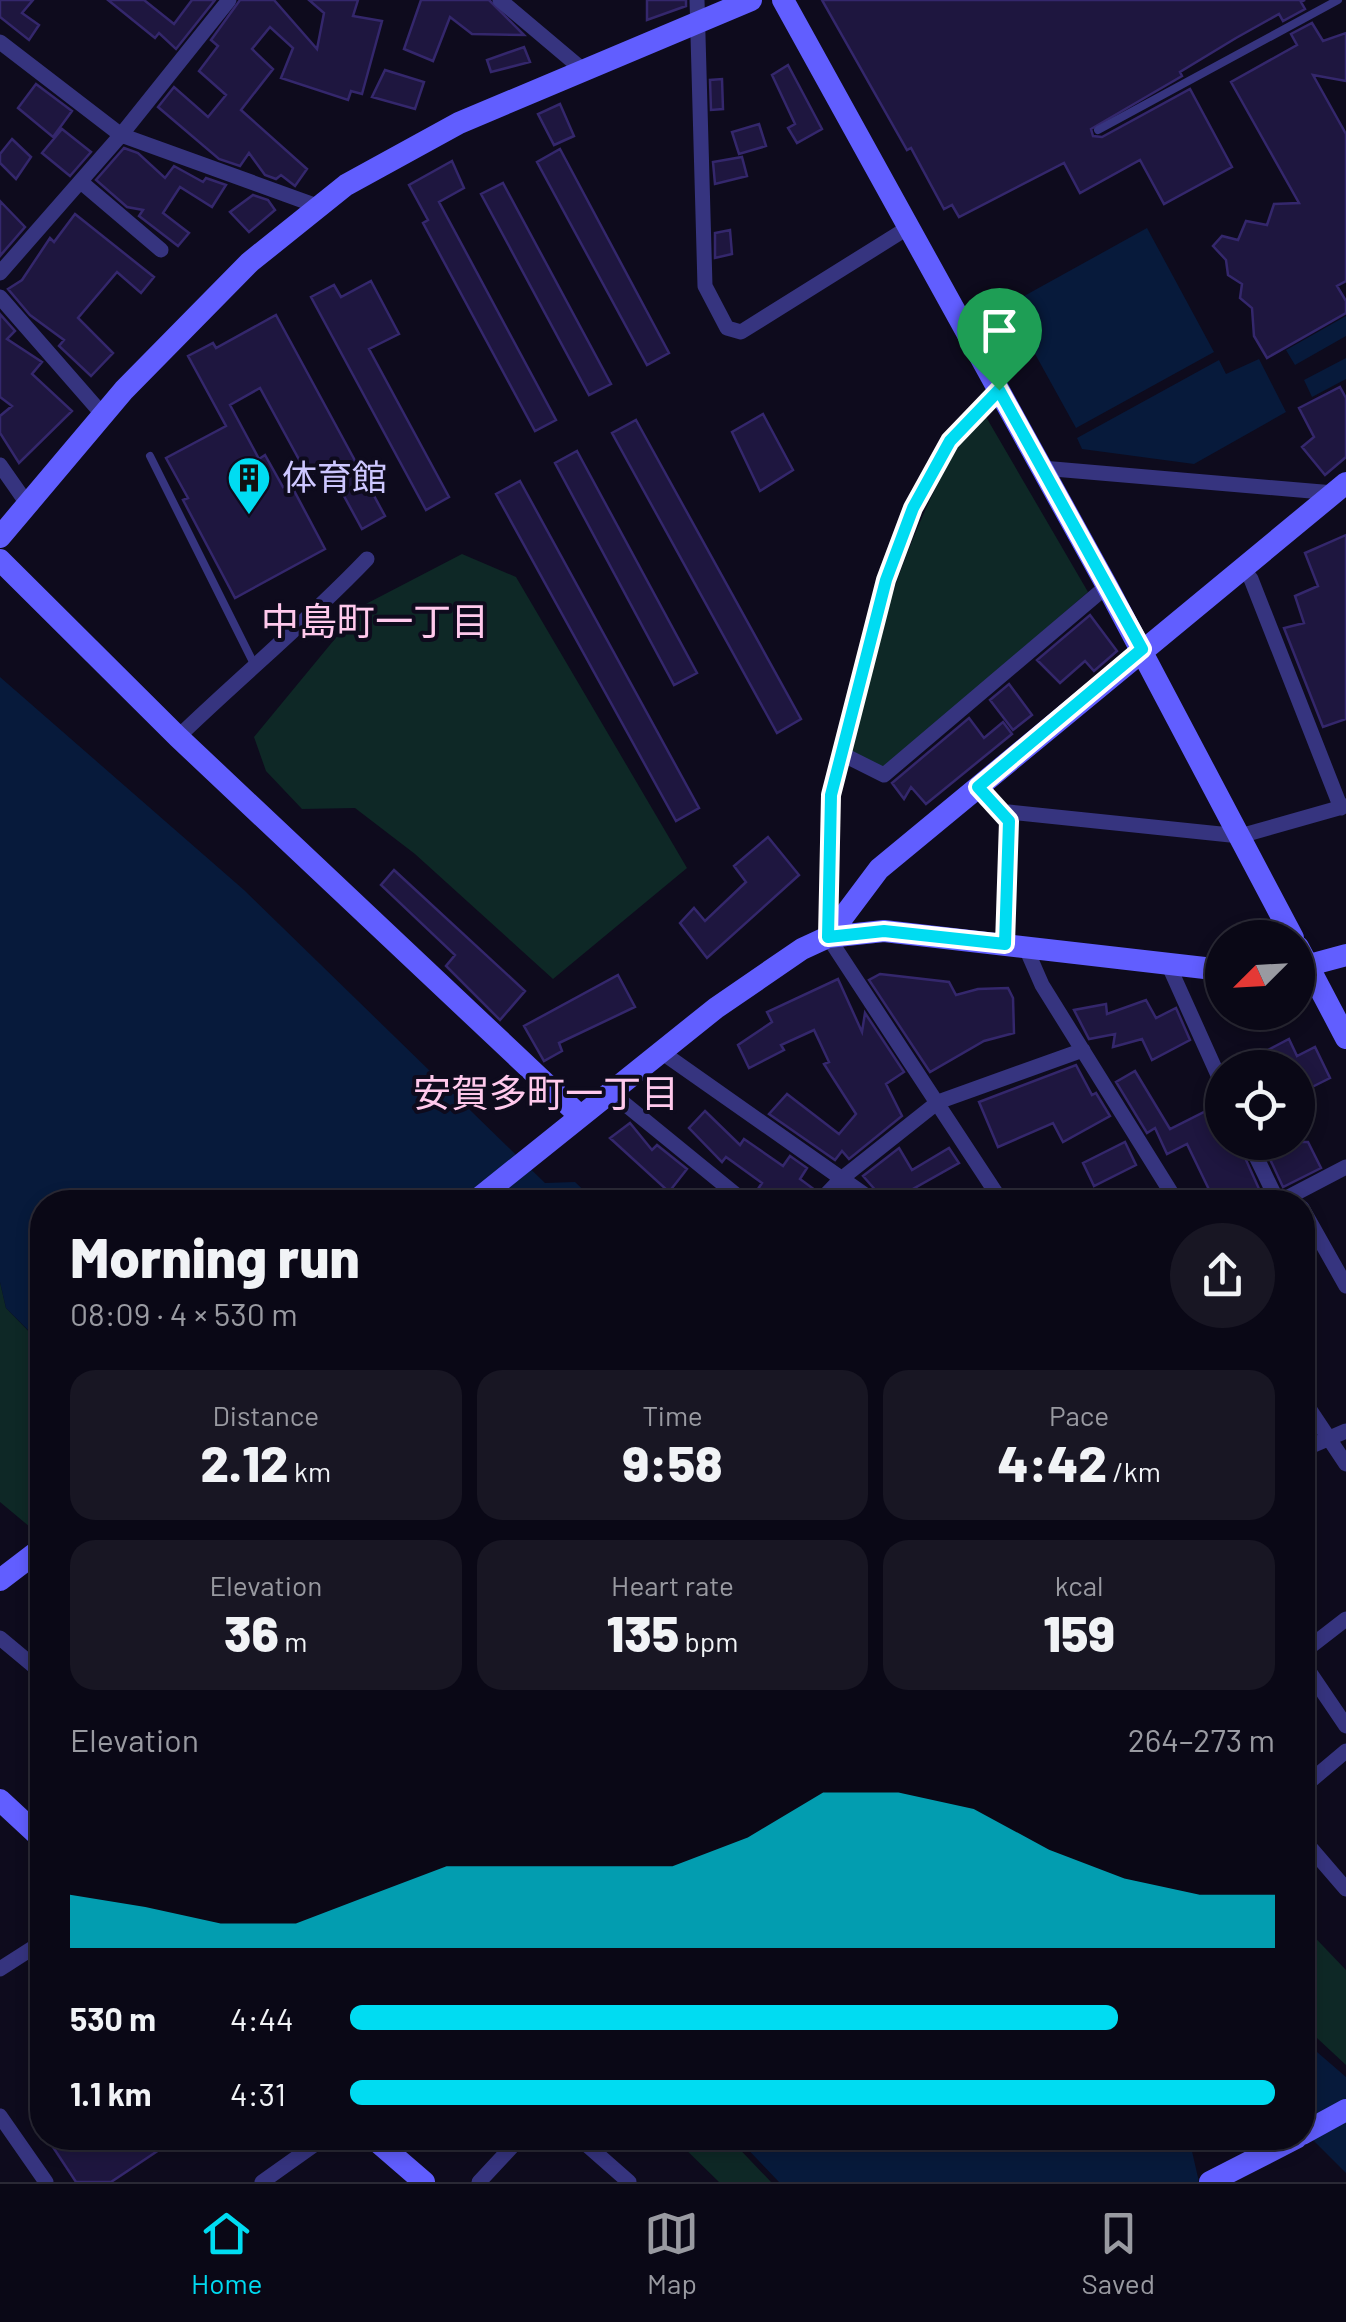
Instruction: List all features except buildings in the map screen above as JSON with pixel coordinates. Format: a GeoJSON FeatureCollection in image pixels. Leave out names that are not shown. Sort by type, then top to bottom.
{"type":"FeatureCollection","features":[{"type":"Feature","properties":{"kind":"street"},"geometry":{"type":"LineString","coordinates":[[0,273],[121,135],[228,0]]}},
{"type":"Feature","properties":{"kind":"street"},"geometry":{"type":"LineString","coordinates":[[500,0],[583,70]]}},
{"type":"Feature","properties":{"kind":"street"},"geometry":{"type":"LineString","coordinates":[[0,537],[103,415],[250,262],[346,185],[411,148],[583,70],[697,11],[751,0]]}},
{"type":"Feature","properties":{"kind":"street"},"geometry":{"type":"LineString","coordinates":[[783,0],[1142,649],[1284,920]]}},
{"type":"Feature","properties":{"kind":"street"},"geometry":{"type":"LineString","coordinates":[[697,11],[705,286],[726,328],[741,332],[909,227]]}},
{"type":"Feature","properties":{"kind":"street"},"geometry":{"type":"LineString","coordinates":[[0,42],[121,135],[320,206]]}},
{"type":"Feature","properties":{"kind":"street"},"geometry":{"type":"LineString","coordinates":[[81,182],[162,250]]}},
{"type":"Feature","properties":{"kind":"street"},"geometry":{"type":"LineString","coordinates":[[0,297],[103,415]]}},
{"type":"Feature","properties":{"kind":"street"},"geometry":{"type":"LineString","coordinates":[[994,1190],[828,937],[831,795],[844,755],[861,666],[913,508],[950,441],[999,390]]}},
{"type":"Feature","properties":{"kind":"street"},"geometry":{"type":"LineString","coordinates":[[0,465],[28,505]]}},
{"type":"Feature","properties":{"kind":"street"},"geometry":{"type":"LineString","coordinates":[[1042,468],[1340,488]]}},
{"type":"Feature","properties":{"kind":"street"},"geometry":{"type":"LineString","coordinates":[[828,937],[879,869],[1340,488]]}},
{"type":"Feature","properties":{"kind":"street"},"geometry":{"type":"LineString","coordinates":[[178,737],[254,664],[312,617],[367,559]]}},
{"type":"Feature","properties":{"kind":"street"},"geometry":{"type":"LineString","coordinates":[[0,560],[178,737],[579,1115]]}},
{"type":"Feature","properties":{"kind":"street"},"geometry":{"type":"LineString","coordinates":[[1170,1190],[1015,945],[1010,812],[1240,836],[1344,807],[1251,578],[1242,568]]}},
{"type":"Feature","properties":{"kind":"street"},"geometry":{"type":"LineString","coordinates":[[844,755],[884,775],[1107,586]]}},
{"type":"Feature","properties":{"kind":"street"},"geometry":{"type":"LineString","coordinates":[[978,787],[1009,821]]}},
{"type":"Feature","properties":{"kind":"street"},"geometry":{"type":"LineString","coordinates":[[488,1190],[660,1052],[788,958],[828,937],[884,931],[1205,968]]}},
{"type":"Feature","properties":{"kind":"street"},"geometry":{"type":"LineString","coordinates":[[1315,959],[1346,954]]}},
{"type":"Feature","properties":{"kind":"street"},"geometry":{"type":"LineString","coordinates":[[1168,964],[1207,1050]]}},
{"type":"Feature","properties":{"kind":"street"},"geometry":{"type":"LineString","coordinates":[[1315,985],[1346,1038]]}},
{"type":"Feature","properties":{"kind":"street"},"geometry":{"type":"LineString","coordinates":[[830,1190],[938,1102],[1083,1050]]}},
{"type":"Feature","properties":{"kind":"street"},"geometry":{"type":"LineString","coordinates":[[660,1052],[857,1190]]}},
{"type":"Feature","properties":{"kind":"street"},"geometry":{"type":"LineString","coordinates":[[609,1091],[730,1190]]}},
{"type":"Feature","properties":{"kind":"street"},"geometry":{"type":"LineString","coordinates":[[1258,1160],[1272,1190]]}},
{"type":"Feature","properties":{"kind":"street"},"geometry":{"type":"LineString","coordinates":[[1315,1190],[1346,1167]]}},
{"type":"Feature","properties":{"kind":"street"},"geometry":{"type":"LineString","coordinates":[[1315,1231],[1346,1286]]}},
{"type":"Feature","properties":{"kind":"street"},"geometry":{"type":"LineString","coordinates":[[1315,1418],[1346,1464]]}},
{"type":"Feature","properties":{"kind":"street"},"geometry":{"type":"LineString","coordinates":[[1315,1445],[1346,1431]]}},
{"type":"Feature","properties":{"kind":"street"},"geometry":{"type":"LineString","coordinates":[[7,1575],[30,1557]]}},
{"type":"Feature","properties":{"kind":"street"},"geometry":{"type":"LineString","coordinates":[[1315,1643],[1346,1618]]}},
{"type":"Feature","properties":{"kind":"street"},"geometry":{"type":"LineString","coordinates":[[0,1638],[30,1662]]}},
{"type":"Feature","properties":{"kind":"street"},"geometry":{"type":"LineString","coordinates":[[1315,1680],[1346,1726]]}},
{"type":"Feature","properties":{"kind":"street"},"geometry":{"type":"LineString","coordinates":[[1315,1777],[1346,1751]]}},
{"type":"Feature","properties":{"kind":"street"},"geometry":{"type":"LineString","coordinates":[[0,1800],[30,1828]]}},
{"type":"Feature","properties":{"kind":"street"},"geometry":{"type":"LineString","coordinates":[[1315,1853],[1346,1889]]}},
{"type":"Feature","properties":{"kind":"street"},"geometry":{"type":"LineString","coordinates":[[0,1968],[30,1949]]}},
{"type":"Feature","properties":{"kind":"street"},"geometry":{"type":"LineString","coordinates":[[1315,2127],[1346,2110]]}},
{"type":"Feature","properties":{"kind":"street"},"geometry":{"type":"LineString","coordinates":[[0,2116],[46,2182]]}},
{"type":"Feature","properties":{"kind":"street"},"geometry":{"type":"LineString","coordinates":[[262,2182],[307,2150]]}},
{"type":"Feature","properties":{"kind":"street"},"geometry":{"type":"LineString","coordinates":[[387,2150],[424,2182]]}},
{"type":"Feature","properties":{"kind":"street"},"geometry":{"type":"LineString","coordinates":[[479,2182],[509,2150]]}},
{"type":"Feature","properties":{"kind":"street"},"geometry":{"type":"LineString","coordinates":[[593,2150],[629,2182]]}},
{"type":"Feature","properties":{"kind":"street"},"geometry":{"type":"LineString","coordinates":[[1210,2182],[1273,2150]]}},
{"type":"Feature","properties":{"kind":"lane"},"geometry":{"type":"LineString","coordinates":[[1098,130],[1338,0]]}},
{"type":"Feature","properties":{"kind":"lane"},"geometry":{"type":"LineString","coordinates":[[150,456],[254,664]]}},
{"type":"Feature","properties":{"kind":"green space"},"geometry":{"type":"Polygon","coordinates":[[[982,410],[1088,592],[882,771],[850,754],[871,664],[916,531],[957,448],[982,410]]]}},
{"type":"Feature","properties":{"kind":"green space"},"geometry":{"type":"Polygon","coordinates":[[[462,554],[516,577],[687,868],[553,979],[415,854],[355,808],[302,809],[266,771],[254,737],[362,606],[462,554]]]}},
{"type":"Feature","properties":{"kind":"green space"},"geometry":{"type":"Polygon","coordinates":[[[0,1282],[6,1308],[30,1333],[30,1527],[0,1502],[0,1282]]]}},
{"type":"Feature","properties":{"kind":"green space"},"geometry":{"type":"Polygon","coordinates":[[[1315,1938],[1346,1970],[1346,2065],[1315,2036],[1315,1938]]]}},
{"type":"Feature","properties":{"kind":"green space"},"geometry":{"type":"Polygon","coordinates":[[[686,2150],[740,2150],[771,2182],[719,2182],[686,2150]]]}},
{"type":"Feature","properties":{"kind":"water"},"geometry":{"type":"Polygon","coordinates":[[[1147,228],[1214,352],[1076,428],[1008,305],[1147,228]]]}},
{"type":"Feature","properties":{"kind":"water"},"geometry":{"type":"Polygon","coordinates":[[[1346,316],[1346,336],[1295,365],[1286,350],[1346,316]]]}},
{"type":"Feature","properties":{"kind":"water"},"geometry":{"type":"Polygon","coordinates":[[[1346,358],[1346,379],[1312,397],[1304,380],[1346,358]]]}},
{"type":"Feature","properties":{"kind":"water"},"geometry":{"type":"Polygon","coordinates":[[[1259,359],[1286,412],[1194,464],[1082,449],[1077,438],[1219,360],[1226,374],[1259,359]]]}},
{"type":"Feature","properties":{"kind":"water"},"geometry":{"type":"Polygon","coordinates":[[[0,677],[244,890],[545,1183],[575,1182],[583,1190],[30,1190],[30,1332],[6,1308],[0,1282],[0,677]]]}},
{"type":"Feature","properties":{"kind":"water"},"geometry":{"type":"Polygon","coordinates":[[[1315,2050],[1346,2077],[1346,2173],[1315,2142],[1315,2050]]]}},
{"type":"Feature","properties":{"kind":"water"},"geometry":{"type":"Polygon","coordinates":[[[748,2150],[1192,2150],[1199,2182],[779,2182],[748,2150]]]}},
{"type":"Feature","properties":{"kind":"place","name":"体育館"},"geometry":{"type":"Point","coordinates":[249,516]}},
{"type":"Feature","properties":{"kind":"district","name":"中島町一丁目"},"geometry":{"type":"Point","coordinates":[375,622]}},
{"type":"Feature","properties":{"kind":"district","name":"安賀多町一丁目"},"geometry":{"type":"Point","coordinates":[546,1094]}},
{"type":"Feature","properties":{"kind":"route"},"geometry":{"type":"LineString","coordinates":[[999,390],[1142,649],[978,787],[1009,821],[1005,944],[884,931],[828,937],[831,795],[886,580],[913,508],[950,441],[978,407],[999,390]]}}]}
